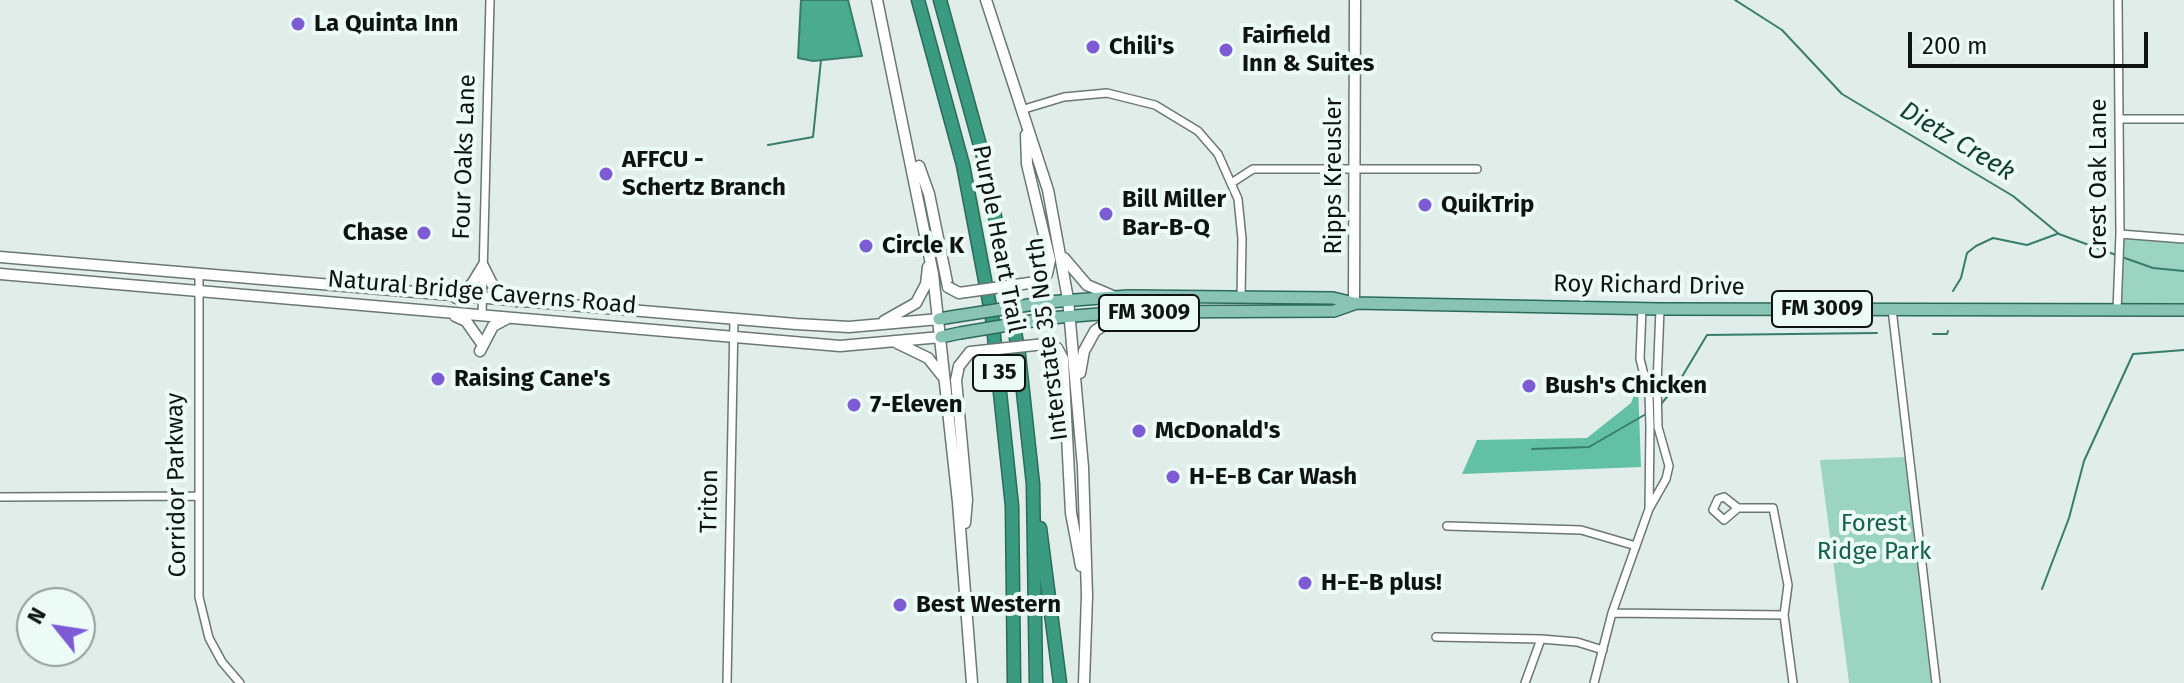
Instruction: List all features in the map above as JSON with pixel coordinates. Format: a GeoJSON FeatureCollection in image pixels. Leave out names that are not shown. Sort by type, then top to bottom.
{"type":"FeatureCollection","features":[{"type":"Feature","properties":{"kind":"highway","name":"Purple Heart Trail"},"geometry":{"type":"LineString","coordinates":[[918,0],[963,165],[992,317],[1012,506],[1012,683]]}},
{"type":"Feature","properties":{"kind":"highway","name":"Purple Heart Trail"},"geometry":{"type":"LineString","coordinates":[[940,0],[961,70],[995,213],[1021,368],[1033,484],[1036,683]]}},
{"type":"Feature","properties":{"kind":"highway"},"geometry":{"type":"LineString","coordinates":[[1033,484],[1060,683]]}},
{"type":"Feature","properties":{"kind":"main road"},"geometry":{"type":"LineString","coordinates":[[877,0],[930,253],[946,381],[972,683]]}},
{"type":"Feature","properties":{"kind":"main road","name":"Interstate 35 North"},"geometry":{"type":"LineString","coordinates":[[986,0],[1048,190],[1068,299],[1078,386],[1087,596],[1084,683]]}},
{"type":"Feature","properties":{"kind":"main road","name":"Ripps Kreusler"},"geometry":{"type":"LineString","coordinates":[[1354,303],[1355,0]]}},
{"type":"Feature","properties":{"kind":"main road"},"geometry":{"type":"LineString","coordinates":[[902,119],[929,194],[948,287],[959,293],[1036,282],[1047,274],[1050,260],[1027,164],[1025,122]]}},
{"type":"Feature","properties":{"kind":"main road"},"geometry":{"type":"LineString","coordinates":[[1060,252],[1079,280],[1115,296]]}},
{"type":"Feature","properties":{"kind":"main road"},"geometry":{"type":"LineString","coordinates":[[871,326],[907,311],[916,303],[926,284],[930,253]]}},
{"type":"Feature","properties":{"kind":"main road","name":"Natural Bridge Caverns Road"},"geometry":{"type":"LineString","coordinates":[[0,257],[734,320],[871,326],[939,319]]}},
{"type":"Feature","properties":{"kind":"main road"},"geometry":{"type":"LineString","coordinates":[[456,298],[472,284],[483,266]]}},
{"type":"Feature","properties":{"kind":"main road"},"geometry":{"type":"LineString","coordinates":[[483,266],[492,284],[519,303]]}},
{"type":"Feature","properties":{"kind":"main road","name":"Natural Bridge Caverns Road"},"geometry":{"type":"LineString","coordinates":[[0,274],[840,346],[941,337],[1069,316]]}},
{"type":"Feature","properties":{"kind":"main road","name":"Roy Richard Drive"},"geometry":{"type":"LineString","coordinates":[[1068,299],[1115,296],[1333,298],[1354,303],[1660,309],[2184,310]]}},
{"type":"Feature","properties":{"kind":"main road","name":"FM 3009"},"geometry":{"type":"LineString","coordinates":[[939,319],[1068,299]]}},
{"type":"Feature","properties":{"kind":"main road","name":"Roy Richard Drive"},"geometry":{"type":"LineString","coordinates":[[1069,316],[1123,312],[1319,312],[1334,311],[1354,303]]}},
{"type":"Feature","properties":{"kind":"main road"},"geometry":{"type":"LineString","coordinates":[[1078,386],[1089,340],[1105,322],[1123,312]]}},
{"type":"Feature","properties":{"kind":"main road"},"geometry":{"type":"LineString","coordinates":[[445,313],[466,321],[480,346],[493,326],[508,318]]}},
{"type":"Feature","properties":{"kind":"main road"},"geometry":{"type":"LineString","coordinates":[[895,343],[928,358],[946,381]]}},
{"type":"Feature","properties":{"kind":"main road"},"geometry":{"type":"LineString","coordinates":[[962,550],[967,500],[956,380],[959,366],[970,352],[1045,344],[1057,348],[1063,359],[1071,513],[1087,596]]}},
{"type":"Feature","properties":{"kind":"street","name":"Four Oaks Lane"},"geometry":{"type":"LineString","coordinates":[[482,315],[490,0]]}},
{"type":"Feature","properties":{"kind":"street","name":"Crest Oak Lane"},"geometry":{"type":"LineString","coordinates":[[2117,310],[2120,267],[2118,0]]}},
{"type":"Feature","properties":{"kind":"street"},"geometry":{"type":"LineString","coordinates":[[1021,110],[1064,97],[1095,92],[1141,99],[1183,119],[1198,131],[1218,154],[1233,182],[1242,239],[1241,297]]}},
{"type":"Feature","properties":{"kind":"street"},"geometry":{"type":"LineString","coordinates":[[2119,119],[2184,119]]}},
{"type":"Feature","properties":{"kind":"street"},"geometry":{"type":"LineString","coordinates":[[1233,182],[1253,169],[1477,169]]}},
{"type":"Feature","properties":{"kind":"street"},"geometry":{"type":"LineString","coordinates":[[2120,234],[2184,239]]}},
{"type":"Feature","properties":{"kind":"street","name":"Corridor Parkway"},"geometry":{"type":"LineString","coordinates":[[199,276],[197,496],[202,616],[222,662],[240,683]]}},
{"type":"Feature","properties":{"kind":"street"},"geometry":{"type":"LineString","coordinates":[[1594,683],[1612,613],[1649,509],[1666,479],[1669,466],[1654,427],[1640,359],[1642,308]]}},
{"type":"Feature","properties":{"kind":"street"},"geometry":{"type":"LineString","coordinates":[[1649,509],[1660,309]]}},
{"type":"Feature","properties":{"kind":"street"},"geometry":{"type":"LineString","coordinates":[[1892,309],[1936,683]]}},
{"type":"Feature","properties":{"kind":"street","name":"Triton"},"geometry":{"type":"LineString","coordinates":[[727,683],[734,320]]}},
{"type":"Feature","properties":{"kind":"street"},"geometry":{"type":"LineString","coordinates":[[0,497],[197,496]]}},
{"type":"Feature","properties":{"kind":"street"},"geometry":{"type":"LineString","coordinates":[[1738,508],[1773,508],[1788,585],[1784,615],[1793,683]]}},
{"type":"Feature","properties":{"kind":"street"},"geometry":{"type":"LineString","coordinates":[[1447,526],[1581,530],[1636,546]]}},
{"type":"Feature","properties":{"kind":"street"},"geometry":{"type":"LineString","coordinates":[[1612,613],[1784,615]]}},
{"type":"Feature","properties":{"kind":"street"},"geometry":{"type":"LineString","coordinates":[[1436,637],[1541,639],[1577,642],[1603,650]]}},
{"type":"Feature","properties":{"kind":"street"},"geometry":{"type":"LineString","coordinates":[[1525,683],[1541,639]]}},
{"type":"Feature","properties":{"kind":"green space"},"geometry":{"type":"Polygon","coordinates":[[[2120,234],[2184,239],[2184,310],[2117,310],[2120,234]]]}},
{"type":"Feature","properties":{"kind":"green space","name":"Forest Ridge Park"},"geometry":{"type":"Polygon","coordinates":[[[1909,457],[1936,683],[1849,683],[1820,460],[1909,457]]]}},
{"type":"Feature","properties":{"kind":"shaded area"},"geometry":{"type":"Polygon","coordinates":[[[801,0],[848,0],[862,56],[813,61],[798,58],[801,0]]]}},
{"type":"Feature","properties":{"kind":"shaded area"},"geometry":{"type":"Polygon","coordinates":[[[1638,385],[1641,467],[1462,474],[1477,440],[1587,438],[1631,403],[1638,385]]]}},
{"type":"Feature","properties":{"kind":"waterway","name":"Dietz Creek"},"geometry":{"type":"LineString","coordinates":[[1735,0],[1782,30],[1842,94],[2013,196],[2059,234],[2116,255]]}},
{"type":"Feature","properties":{"kind":"waterway"},"geometry":{"type":"LineString","coordinates":[[768,145],[813,137],[821,60]]}},
{"type":"Feature","properties":{"kind":"waterway"},"geometry":{"type":"LineString","coordinates":[[1953,291],[1961,278],[1967,253],[1976,246],[1993,238],[2027,245],[2057,234]]}},
{"type":"Feature","properties":{"kind":"waterway","name":"Dietz Creek"},"geometry":{"type":"LineString","coordinates":[[2122,257],[2153,268],[2184,271]]}},
{"type":"Feature","properties":{"kind":"waterway"},"geometry":{"type":"LineString","coordinates":[[1933,334],[1947,334],[1948,331]]}},
{"type":"Feature","properties":{"kind":"waterway"},"geometry":{"type":"LineString","coordinates":[[1661,404],[1677,385],[1707,335],[1877,333]]}},
{"type":"Feature","properties":{"kind":"waterway"},"geometry":{"type":"LineString","coordinates":[[2042,589],[2069,518],[2084,461],[2133,354],[2184,350]]}},
{"type":"Feature","properties":{"kind":"waterway"},"geometry":{"type":"LineString","coordinates":[[1532,449],[1589,447],[1646,414]]}},
{"type":"Feature","properties":{"kind":"place","name":"La Quinta Inn"},"geometry":{"type":"Point","coordinates":[298,24]}},
{"type":"Feature","properties":{"kind":"place","name":"Chili's"},"geometry":{"type":"Point","coordinates":[1093,47]}},
{"type":"Feature","properties":{"kind":"place","name":"Fairfield Inn & Suites"},"geometry":{"type":"Point","coordinates":[1226,50]}},
{"type":"Feature","properties":{"kind":"place","name":"AFFCU - Schertz Branch"},"geometry":{"type":"Point","coordinates":[606,174]}},
{"type":"Feature","properties":{"kind":"place","name":"QuikTrip"},"geometry":{"type":"Point","coordinates":[1425,205]}},
{"type":"Feature","properties":{"kind":"place","name":"Bill Miller Bar-B-Q"},"geometry":{"type":"Point","coordinates":[1106,214]}},
{"type":"Feature","properties":{"kind":"place","name":"Chase"},"geometry":{"type":"Point","coordinates":[424,233]}},
{"type":"Feature","properties":{"kind":"place","name":"Circle K"},"geometry":{"type":"Point","coordinates":[866,246]}},
{"type":"Feature","properties":{"kind":"place","name":"Raising Cane's"},"geometry":{"type":"Point","coordinates":[438,379]}},
{"type":"Feature","properties":{"kind":"place","name":"Bush's Chicken"},"geometry":{"type":"Point","coordinates":[1529,386]}},
{"type":"Feature","properties":{"kind":"place","name":"7-Eleven"},"geometry":{"type":"Point","coordinates":[854,405]}},
{"type":"Feature","properties":{"kind":"place","name":"McDonald's"},"geometry":{"type":"Point","coordinates":[1139,431]}},
{"type":"Feature","properties":{"kind":"place","name":"H-E-B Car Wash"},"geometry":{"type":"Point","coordinates":[1173,477]}},
{"type":"Feature","properties":{"kind":"place","name":"H-E-B plus!"},"geometry":{"type":"Point","coordinates":[1305,583]}},
{"type":"Feature","properties":{"kind":"place","name":"Best Western"},"geometry":{"type":"Point","coordinates":[900,605]}}]}
